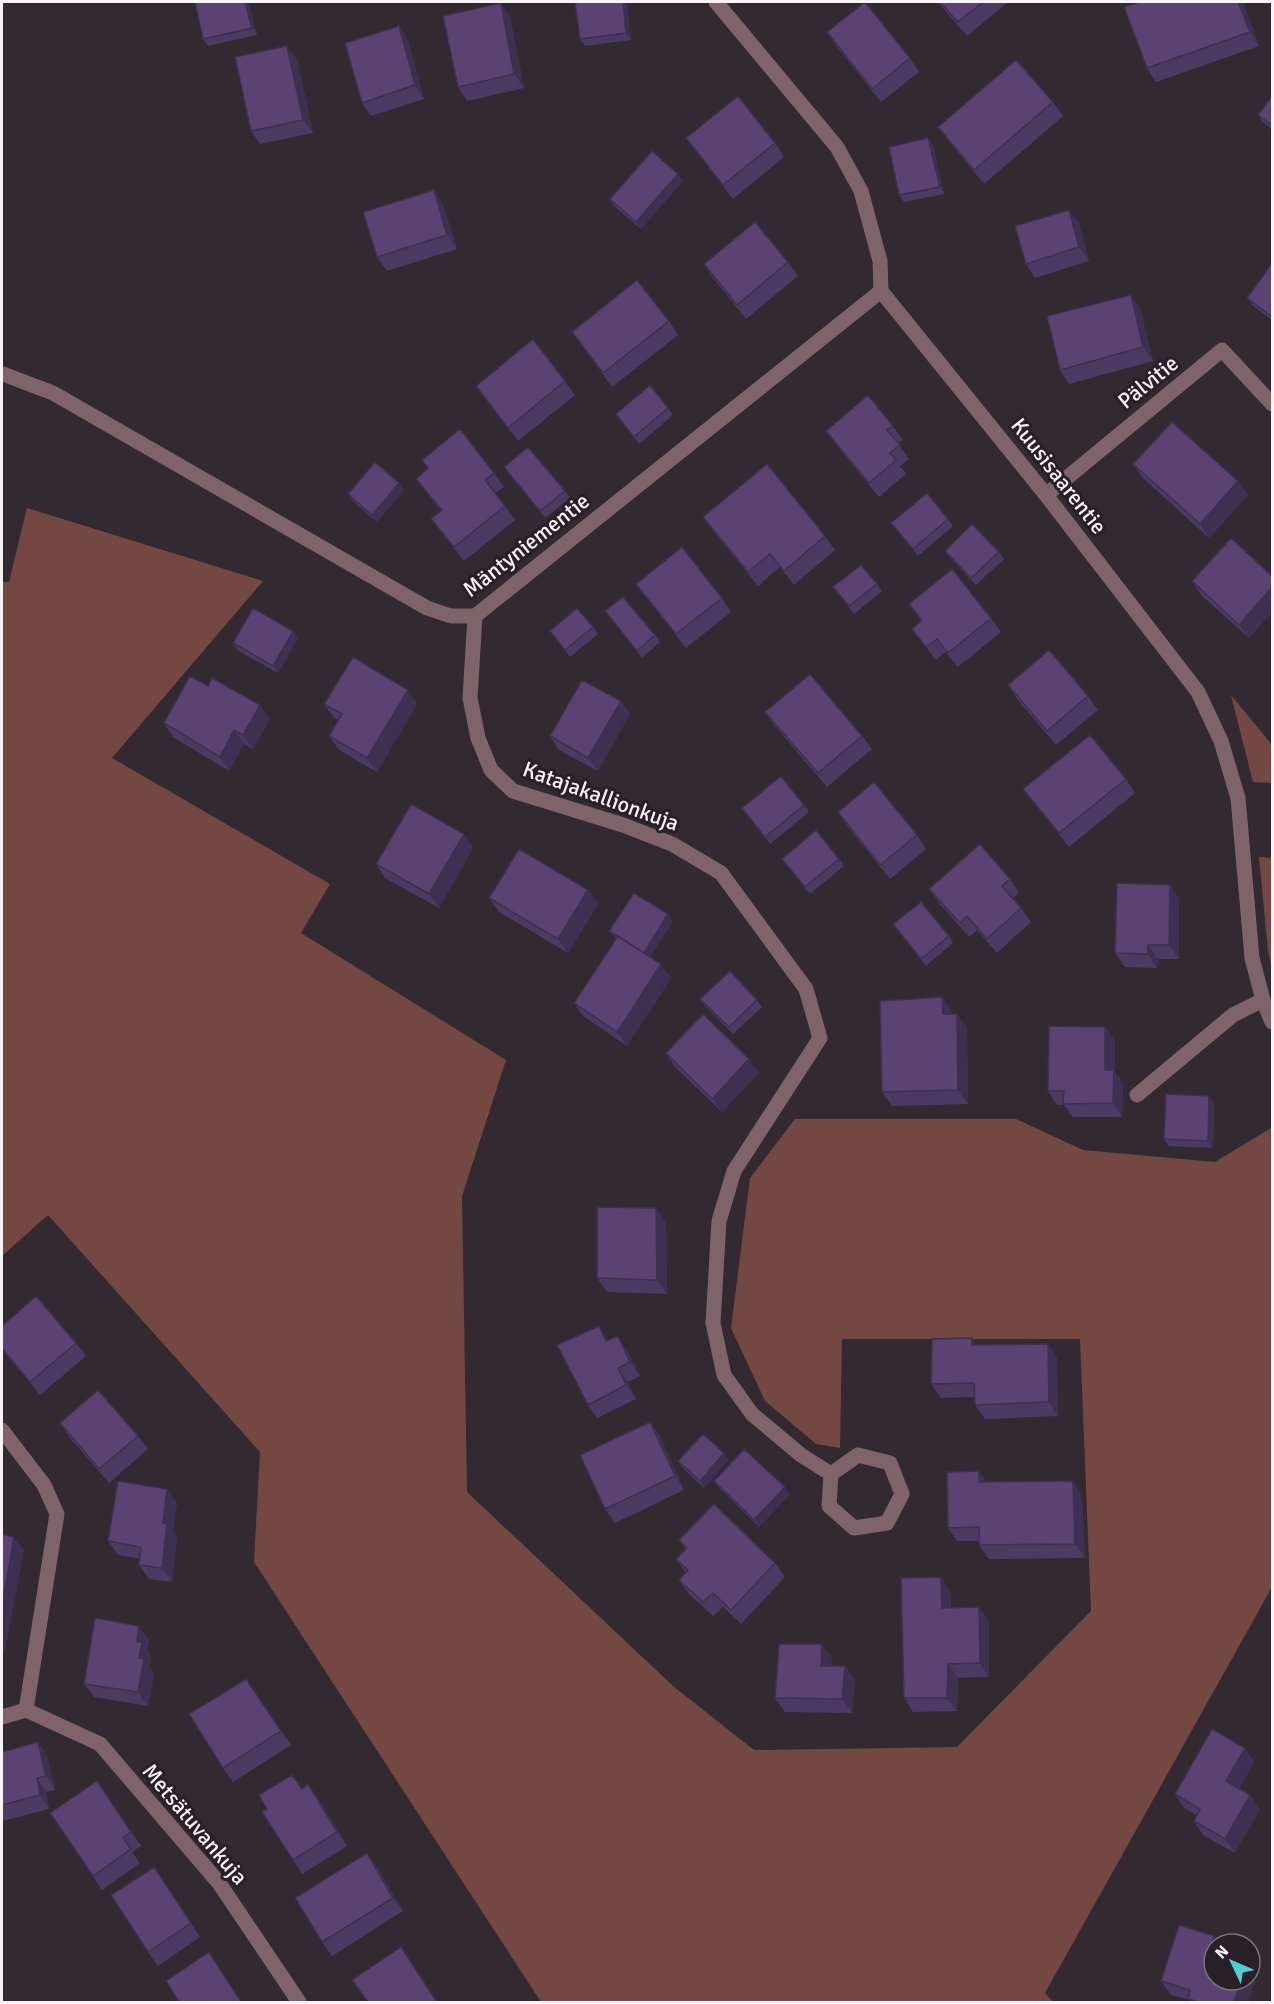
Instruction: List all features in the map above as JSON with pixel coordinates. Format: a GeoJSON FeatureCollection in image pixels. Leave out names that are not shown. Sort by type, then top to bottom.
{"type":"FeatureCollection","features":[{"type":"Feature","properties":{"kind":"street"},"geometry":{"type":"LineString","coordinates":[[716,2],[837,147],[861,191],[880,261],[881,291]]}},
{"type":"Feature","properties":{"kind":"street","name":"Kuusisaarentie"},"geometry":{"type":"LineString","coordinates":[[881,291],[1046,495],[1197,692],[1221,741],[1238,798],[1252,958],[1263,1000],[1272,1022]]}},
{"type":"Feature","properties":{"kind":"street","name":"Mäntyniementie"},"geometry":{"type":"LineString","coordinates":[[3,374],[54,393],[427,608],[451,616],[475,616],[881,291]]}},
{"type":"Feature","properties":{"kind":"street","name":"Pälvitie"},"geometry":{"type":"LineString","coordinates":[[1046,495],[1222,350],[1272,404]]}},
{"type":"Feature","properties":{"kind":"street","name":"Katajakallionkuja"},"geometry":{"type":"LineString","coordinates":[[475,616],[470,698],[478,738],[492,770],[513,791],[623,825],[672,844],[721,873],[806,989],[820,1038],[734,1171],[719,1221],[713,1323],[724,1375],[752,1414],[801,1455],[831,1474]]}},
{"type":"Feature","properties":{"kind":"street"},"geometry":{"type":"LineString","coordinates":[[1137,1095],[1233,1015],[1263,1000]]}},
{"type":"Feature","properties":{"kind":"street"},"geometry":{"type":"LineString","coordinates":[[2,1430],[44,1485],[57,1514],[26,1710],[2,1717]]}},
{"type":"Feature","properties":{"kind":"street"},"geometry":{"type":"LineString","coordinates":[[858,1455],[890,1464],[902,1494],[887,1522],[854,1528],[830,1506],[831,1474],[858,1455]]}},
{"type":"Feature","properties":{"kind":"street","name":"Metsätuvankuja"},"geometry":{"type":"LineString","coordinates":[[26,1710],[100,1744],[219,1883],[298,2002]]}},
{"type":"Feature","properties":{"kind":"shaded area"},"geometry":{"type":"Polygon","coordinates":[[[27,508],[263,581],[112,758],[330,884],[301,933],[506,1060],[462,1196],[467,1492],[673,1686],[754,1750],[957,1747],[1091,1611],[1080,1339],[842,1339],[840,1448],[816,1444],[765,1401],[731,1328],[750,1178],[795,1119],[1016,1119],[1083,1150],[1215,1162],[1271,1128],[1272,1587],[1045,1993],[1053,2002],[541,2002],[254,1562],[260,1452],[48,1215],[2,1256],[2,582],[9,582],[27,508]]]}},
{"type":"Feature","properties":{"kind":"shaded area"},"geometry":{"type":"Polygon","coordinates":[[[1231,695],[1272,745],[1272,783],[1253,782],[1231,695]]]}},
{"type":"Feature","properties":{"kind":"shaded area"},"geometry":{"type":"Polygon","coordinates":[[[1259,857],[1272,858],[1272,969],[1268,951],[1259,857]]]}},
{"type":"Feature","properties":{"kind":"building"},"geometry":{"type":"Polygon","coordinates":[[[195,2],[245,2],[252,28],[203,39],[195,2]]]}},
{"type":"Feature","properties":{"kind":"building"},"geometry":{"type":"Polygon","coordinates":[[[575,2],[623,2],[626,33],[580,39],[575,2]]]}},
{"type":"Feature","properties":{"kind":"building"},"geometry":{"type":"Polygon","coordinates":[[[865,2],[910,58],[872,89],[827,32],[865,2]]]}},
{"type":"Feature","properties":{"kind":"building"},"geometry":{"type":"Polygon","coordinates":[[[940,2],[983,2],[958,22],[940,2]]]}},
{"type":"Feature","properties":{"kind":"building"},"geometry":{"type":"Polygon","coordinates":[[[1140,2],[1238,2],[1250,32],[1147,68],[1124,7],[1140,2]]]}},
{"type":"Feature","properties":{"kind":"building"},"geometry":{"type":"Polygon","coordinates":[[[501,3],[514,74],[458,87],[443,16],[501,3]]]}},
{"type":"Feature","properties":{"kind":"building"},"geometry":{"type":"Polygon","coordinates":[[[399,26],[415,85],[362,103],[345,43],[399,26]]]}},
{"type":"Feature","properties":{"kind":"building"},"geometry":{"type":"Polygon","coordinates":[[[287,46],[303,120],[251,131],[235,57],[287,46]]]}},
{"type":"Feature","properties":{"kind":"building"},"geometry":{"type":"Polygon","coordinates":[[[1016,60],[1053,102],[974,170],[938,127],[1016,60]]]}},
{"type":"Feature","properties":{"kind":"building"},"geometry":{"type":"Polygon","coordinates":[[[738,96],[775,143],[723,185],[686,138],[738,96]]]}},
{"type":"Feature","properties":{"kind":"building"},"geometry":{"type":"Polygon","coordinates":[[[1272,96],[1272,125],[1258,115],[1272,96]]]}},
{"type":"Feature","properties":{"kind":"building"},"geometry":{"type":"Polygon","coordinates":[[[928,138],[940,187],[899,195],[889,147],[928,138]]]}},
{"type":"Feature","properties":{"kind":"building"},"geometry":{"type":"Polygon","coordinates":[[[652,151],[678,174],[636,222],[610,199],[652,151]]]}},
{"type":"Feature","properties":{"kind":"building"},"geometry":{"type":"Polygon","coordinates":[[[434,190],[447,235],[377,257],[363,212],[434,190]]]}},
{"type":"Feature","properties":{"kind":"building"},"geometry":{"type":"Polygon","coordinates":[[[1069,210],[1079,247],[1026,264],[1015,226],[1069,210]]]}},
{"type":"Feature","properties":{"kind":"building"},"geometry":{"type":"Polygon","coordinates":[[[755,222],[788,262],[737,305],[704,264],[755,222]]]}},
{"type":"Feature","properties":{"kind":"building"},"geometry":{"type":"Polygon","coordinates":[[[1272,263],[1272,317],[1247,298],[1272,263]]]}},
{"type":"Feature","properties":{"kind":"building"},"geometry":{"type":"Polygon","coordinates":[[[637,280],[669,321],[603,373],[572,332],[637,280]]]}},
{"type":"Feature","properties":{"kind":"building"},"geometry":{"type":"Polygon","coordinates":[[[1131,295],[1143,347],[1060,370],[1047,316],[1131,295]]]}},
{"type":"Feature","properties":{"kind":"building"},"geometry":{"type":"Polygon","coordinates":[[[533,339],[565,381],[508,428],[476,386],[533,339]]]}},
{"type":"Feature","properties":{"kind":"building"},"geometry":{"type":"Polygon","coordinates":[[[650,385],[668,408],[634,437],[616,414],[650,385]]]}},
{"type":"Feature","properties":{"kind":"building"},"geometry":{"type":"Polygon","coordinates":[[[868,395],[893,426],[887,430],[900,445],[890,453],[896,460],[869,483],[826,431],[868,395]]]}},
{"type":"Feature","properties":{"kind":"building"},"geometry":{"type":"Polygon","coordinates":[[[1172,422],[1238,481],[1200,524],[1133,464],[1172,422]]]}},
{"type":"Feature","properties":{"kind":"building"},"geometry":{"type":"Polygon","coordinates":[[[460,429],[494,473],[485,480],[505,506],[454,547],[431,519],[442,510],[416,479],[428,468],[422,460],[460,429]]]}},
{"type":"Feature","properties":{"kind":"building"},"geometry":{"type":"Polygon","coordinates":[[[528,447],[565,491],[540,511],[504,467],[528,447]]]}},
{"type":"Feature","properties":{"kind":"building"},"geometry":{"type":"Polygon","coordinates":[[[375,462],[399,483],[372,515],[348,494],[375,462]]]}},
{"type":"Feature","properties":{"kind":"building"},"geometry":{"type":"Polygon","coordinates":[[[767,464],[825,536],[784,571],[770,554],[748,572],[703,517],[767,464]]]}},
{"type":"Feature","properties":{"kind":"building"},"geometry":{"type":"Polygon","coordinates":[[[927,493],[948,519],[913,549],[891,523],[927,493]]]}},
{"type":"Feature","properties":{"kind":"building"},"geometry":{"type":"Polygon","coordinates":[[[972,524],[999,552],[971,578],[945,551],[972,524]]]}},
{"type":"Feature","properties":{"kind":"building"},"geometry":{"type":"Polygon","coordinates":[[[1231,538],[1272,576],[1272,587],[1239,625],[1192,581],[1231,538]]]}},
{"type":"Feature","properties":{"kind":"building"},"geometry":{"type":"Polygon","coordinates":[[[682,547],[722,598],[676,634],[636,584],[682,547]]]}},
{"type":"Feature","properties":{"kind":"building"},"geometry":{"type":"Polygon","coordinates":[[[861,565],[877,584],[849,606],[833,587],[861,565]]]}},
{"type":"Feature","properties":{"kind":"building"},"geometry":{"type":"Polygon","coordinates":[[[952,569],[991,618],[948,653],[937,639],[926,647],[912,629],[922,620],[909,604],[952,569]]]}},
{"type":"Feature","properties":{"kind":"building"},"geometry":{"type":"Polygon","coordinates":[[[623,597],[655,635],[637,651],[605,611],[623,597]]]}},
{"type":"Feature","properties":{"kind":"building"},"geometry":{"type":"Polygon","coordinates":[[[253,608],[293,631],[273,666],[233,643],[253,608]]]}},
{"type":"Feature","properties":{"kind":"building"},"geometry":{"type":"Polygon","coordinates":[[[577,608],[593,627],[565,650],[550,631],[577,608]]]}},
{"type":"Feature","properties":{"kind":"building"},"geometry":{"type":"Polygon","coordinates":[[[1049,650],[1088,696],[1047,731],[1008,685],[1049,650]]]}},
{"type":"Feature","properties":{"kind":"building"},"geometry":{"type":"Polygon","coordinates":[[[353,657],[408,690],[367,758],[329,736],[342,714],[324,704],[353,657]]]}},
{"type":"Feature","properties":{"kind":"building"},"geometry":{"type":"Polygon","coordinates":[[[810,674],[862,736],[818,773],[765,712],[810,674]]]}},
{"type":"Feature","properties":{"kind":"building"},"geometry":{"type":"Polygon","coordinates":[[[190,676],[208,686],[212,678],[260,705],[243,735],[234,730],[220,757],[164,723],[190,676]]]}},
{"type":"Feature","properties":{"kind":"building"},"geometry":{"type":"Polygon","coordinates":[[[582,680],[621,701],[588,758],[550,736],[582,680]]]}},
{"type":"Feature","properties":{"kind":"building"},"geometry":{"type":"Polygon","coordinates":[[[1090,735],[1126,779],[1059,833],[1023,789],[1090,735]]]}},
{"type":"Feature","properties":{"kind":"building"},"geometry":{"type":"Polygon","coordinates":[[[781,776],[804,805],[765,837],[742,808],[781,776]]]}},
{"type":"Feature","properties":{"kind":"building"},"geometry":{"type":"Polygon","coordinates":[[[874,782],[917,835],[880,865],[838,812],[874,782]]]}},
{"type":"Feature","properties":{"kind":"building"},"geometry":{"type":"Polygon","coordinates":[[[411,804],[464,834],[429,894],[376,864],[411,804]]]}},
{"type":"Feature","properties":{"kind":"building"},"geometry":{"type":"Polygon","coordinates":[[[816,830],[839,859],[805,887],[782,859],[816,830]]]}},
{"type":"Feature","properties":{"kind":"building"},"geometry":{"type":"Polygon","coordinates":[[[980,844],[1010,879],[1002,886],[1021,908],[987,939],[967,916],[960,923],[929,889],[980,844]]]}},
{"type":"Feature","properties":{"kind":"building"},"geometry":{"type":"Polygon","coordinates":[[[519,849],[588,890],[558,939],[489,898],[519,849]]]}},
{"type":"Feature","properties":{"kind":"building"},"geometry":{"type":"Polygon","coordinates":[[[1117,883],[1170,885],[1169,945],[1148,945],[1148,954],[1115,953],[1117,883]]]}},
{"type":"Feature","properties":{"kind":"building"},"geometry":{"type":"Polygon","coordinates":[[[634,893],[668,914],[644,953],[609,931],[634,893]]]}},
{"type":"Feature","properties":{"kind":"building"},"geometry":{"type":"Polygon","coordinates":[[[921,902],[949,936],[921,959],[893,924],[921,902]]]}},
{"type":"Feature","properties":{"kind":"building"},"geometry":{"type":"Polygon","coordinates":[[[618,936],[661,964],[617,1032],[574,1003],[618,936]]]}},
{"type":"Feature","properties":{"kind":"building"},"geometry":{"type":"Polygon","coordinates":[[[730,971],[757,1000],[729,1027],[700,999],[730,971]]]}},
{"type":"Feature","properties":{"kind":"building"},"geometry":{"type":"Polygon","coordinates":[[[942,997],[943,1014],[957,1014],[958,1090],[882,1092],[880,1001],[942,997]]]}},
{"type":"Feature","properties":{"kind":"building"},"geometry":{"type":"Polygon","coordinates":[[[703,1014],[749,1059],[712,1099],[666,1053],[703,1014]]]}},
{"type":"Feature","properties":{"kind":"building"},"geometry":{"type":"Polygon","coordinates":[[[1049,1026],[1105,1027],[1105,1070],[1114,1070],[1113,1103],[1063,1104],[1064,1091],[1048,1091],[1049,1026]]]}},
{"type":"Feature","properties":{"kind":"building"},"geometry":{"type":"Polygon","coordinates":[[[1166,1094],[1209,1096],[1208,1141],[1164,1139],[1166,1094]]]}},
{"type":"Feature","properties":{"kind":"building"},"geometry":{"type":"Polygon","coordinates":[[[597,1207],[656,1208],[657,1280],[597,1278],[597,1207]]]}},
{"type":"Feature","properties":{"kind":"building"},"geometry":{"type":"Polygon","coordinates":[[[36,1296],[76,1343],[30,1382],[2,1348],[2,1326],[36,1296]]]}},
{"type":"Feature","properties":{"kind":"building"},"geometry":{"type":"Polygon","coordinates":[[[599,1326],[606,1341],[618,1336],[630,1362],[618,1368],[626,1385],[588,1405],[557,1345],[599,1326]]]}},
{"type":"Feature","properties":{"kind":"building"},"geometry":{"type":"Polygon","coordinates":[[[972,1338],[972,1345],[1048,1344],[1049,1402],[975,1405],[974,1383],[931,1384],[932,1339],[972,1338]]]}},
{"type":"Feature","properties":{"kind":"building"},"geometry":{"type":"Polygon","coordinates":[[[98,1390],[138,1436],[99,1469],[60,1423],[98,1390]]]}},
{"type":"Feature","properties":{"kind":"building"},"geometry":{"type":"Polygon","coordinates":[[[650,1422],[675,1476],[605,1509],[580,1455],[650,1422]]]}},
{"type":"Feature","properties":{"kind":"building"},"geometry":{"type":"Polygon","coordinates":[[[703,1434],[724,1453],[700,1481],[678,1461],[703,1434]]]}},
{"type":"Feature","properties":{"kind":"building"},"geometry":{"type":"Polygon","coordinates":[[[744,1449],[785,1487],[754,1520],[714,1481],[744,1449]]]}},
{"type":"Feature","properties":{"kind":"building"},"geometry":{"type":"Polygon","coordinates":[[[979,1471],[979,1482],[1073,1481],[1075,1544],[979,1545],[979,1527],[948,1528],[947,1472],[979,1471]]]}},
{"type":"Feature","properties":{"kind":"building"},"geometry":{"type":"Polygon","coordinates":[[[118,1481],[167,1489],[163,1523],[167,1523],[162,1568],[139,1565],[141,1547],[108,1541],[118,1481]]]}},
{"type":"Feature","properties":{"kind":"building"},"geometry":{"type":"Polygon","coordinates":[[[714,1504],[775,1563],[731,1610],[713,1593],[703,1602],[679,1580],[688,1570],[676,1559],[687,1548],[679,1540],[714,1504]]]}},
{"type":"Feature","properties":{"kind":"building"},"geometry":{"type":"Polygon","coordinates":[[[2,1534],[14,1537],[2,1606],[2,1534]]]}},
{"type":"Feature","properties":{"kind":"building"},"geometry":{"type":"Polygon","coordinates":[[[941,1577],[942,1608],[979,1607],[980,1663],[948,1664],[947,1698],[904,1698],[901,1578],[941,1577]]]}},
{"type":"Feature","properties":{"kind":"building"},"geometry":{"type":"Polygon","coordinates":[[[95,1618],[139,1626],[137,1642],[142,1642],[139,1658],[144,1659],[138,1692],[84,1684],[95,1618]]]}},
{"type":"Feature","properties":{"kind":"building"},"geometry":{"type":"Polygon","coordinates":[[[779,1644],[822,1644],[821,1666],[845,1666],[842,1699],[775,1698],[779,1644]]]}},
{"type":"Feature","properties":{"kind":"building"},"geometry":{"type":"Polygon","coordinates":[[[246,1679],[281,1731],[223,1768],[189,1714],[246,1679]]]}},
{"type":"Feature","properties":{"kind":"building"},"geometry":{"type":"Polygon","coordinates":[[[1212,1729],[1245,1748],[1226,1781],[1250,1795],[1225,1839],[1194,1821],[1200,1809],[1175,1794],[1212,1729]]]}},
{"type":"Feature","properties":{"kind":"building"},"geometry":{"type":"Polygon","coordinates":[[[38,1742],[46,1776],[37,1778],[40,1795],[2,1805],[2,1752],[38,1742]]]}},
{"type":"Feature","properties":{"kind":"building"},"geometry":{"type":"Polygon","coordinates":[[[292,1775],[302,1789],[308,1784],[337,1832],[293,1860],[262,1812],[267,1809],[259,1795],[292,1775]]]}},
{"type":"Feature","properties":{"kind":"building"},"geometry":{"type":"Polygon","coordinates":[[[97,1781],[131,1832],[123,1838],[131,1849],[93,1876],[50,1813],[97,1781]]]}},
{"type":"Feature","properties":{"kind":"building"},"geometry":{"type":"Polygon","coordinates":[[[367,1853],[393,1898],[322,1942],[295,1898],[367,1853]]]}},
{"type":"Feature","properties":{"kind":"building"},"geometry":{"type":"Polygon","coordinates":[[[154,1867],[191,1923],[148,1952],[111,1895],[154,1867]]]}},
{"type":"Feature","properties":{"kind":"building"},"geometry":{"type":"Polygon","coordinates":[[[1179,1925],[1202,1932],[1202,1992],[1237,1992],[1234,2002],[1200,2002],[1188,1999],[1190,1990],[1161,1981],[1179,1925]]]}},
{"type":"Feature","properties":{"kind":"building"},"geometry":{"type":"Polygon","coordinates":[[[401,1947],[437,2002],[368,2002],[352,1980],[401,1947]]]}},
{"type":"Feature","properties":{"kind":"building"},"geometry":{"type":"Polygon","coordinates":[[[209,1952],[241,2002],[179,2002],[166,1981],[209,1952]]]}}]}
